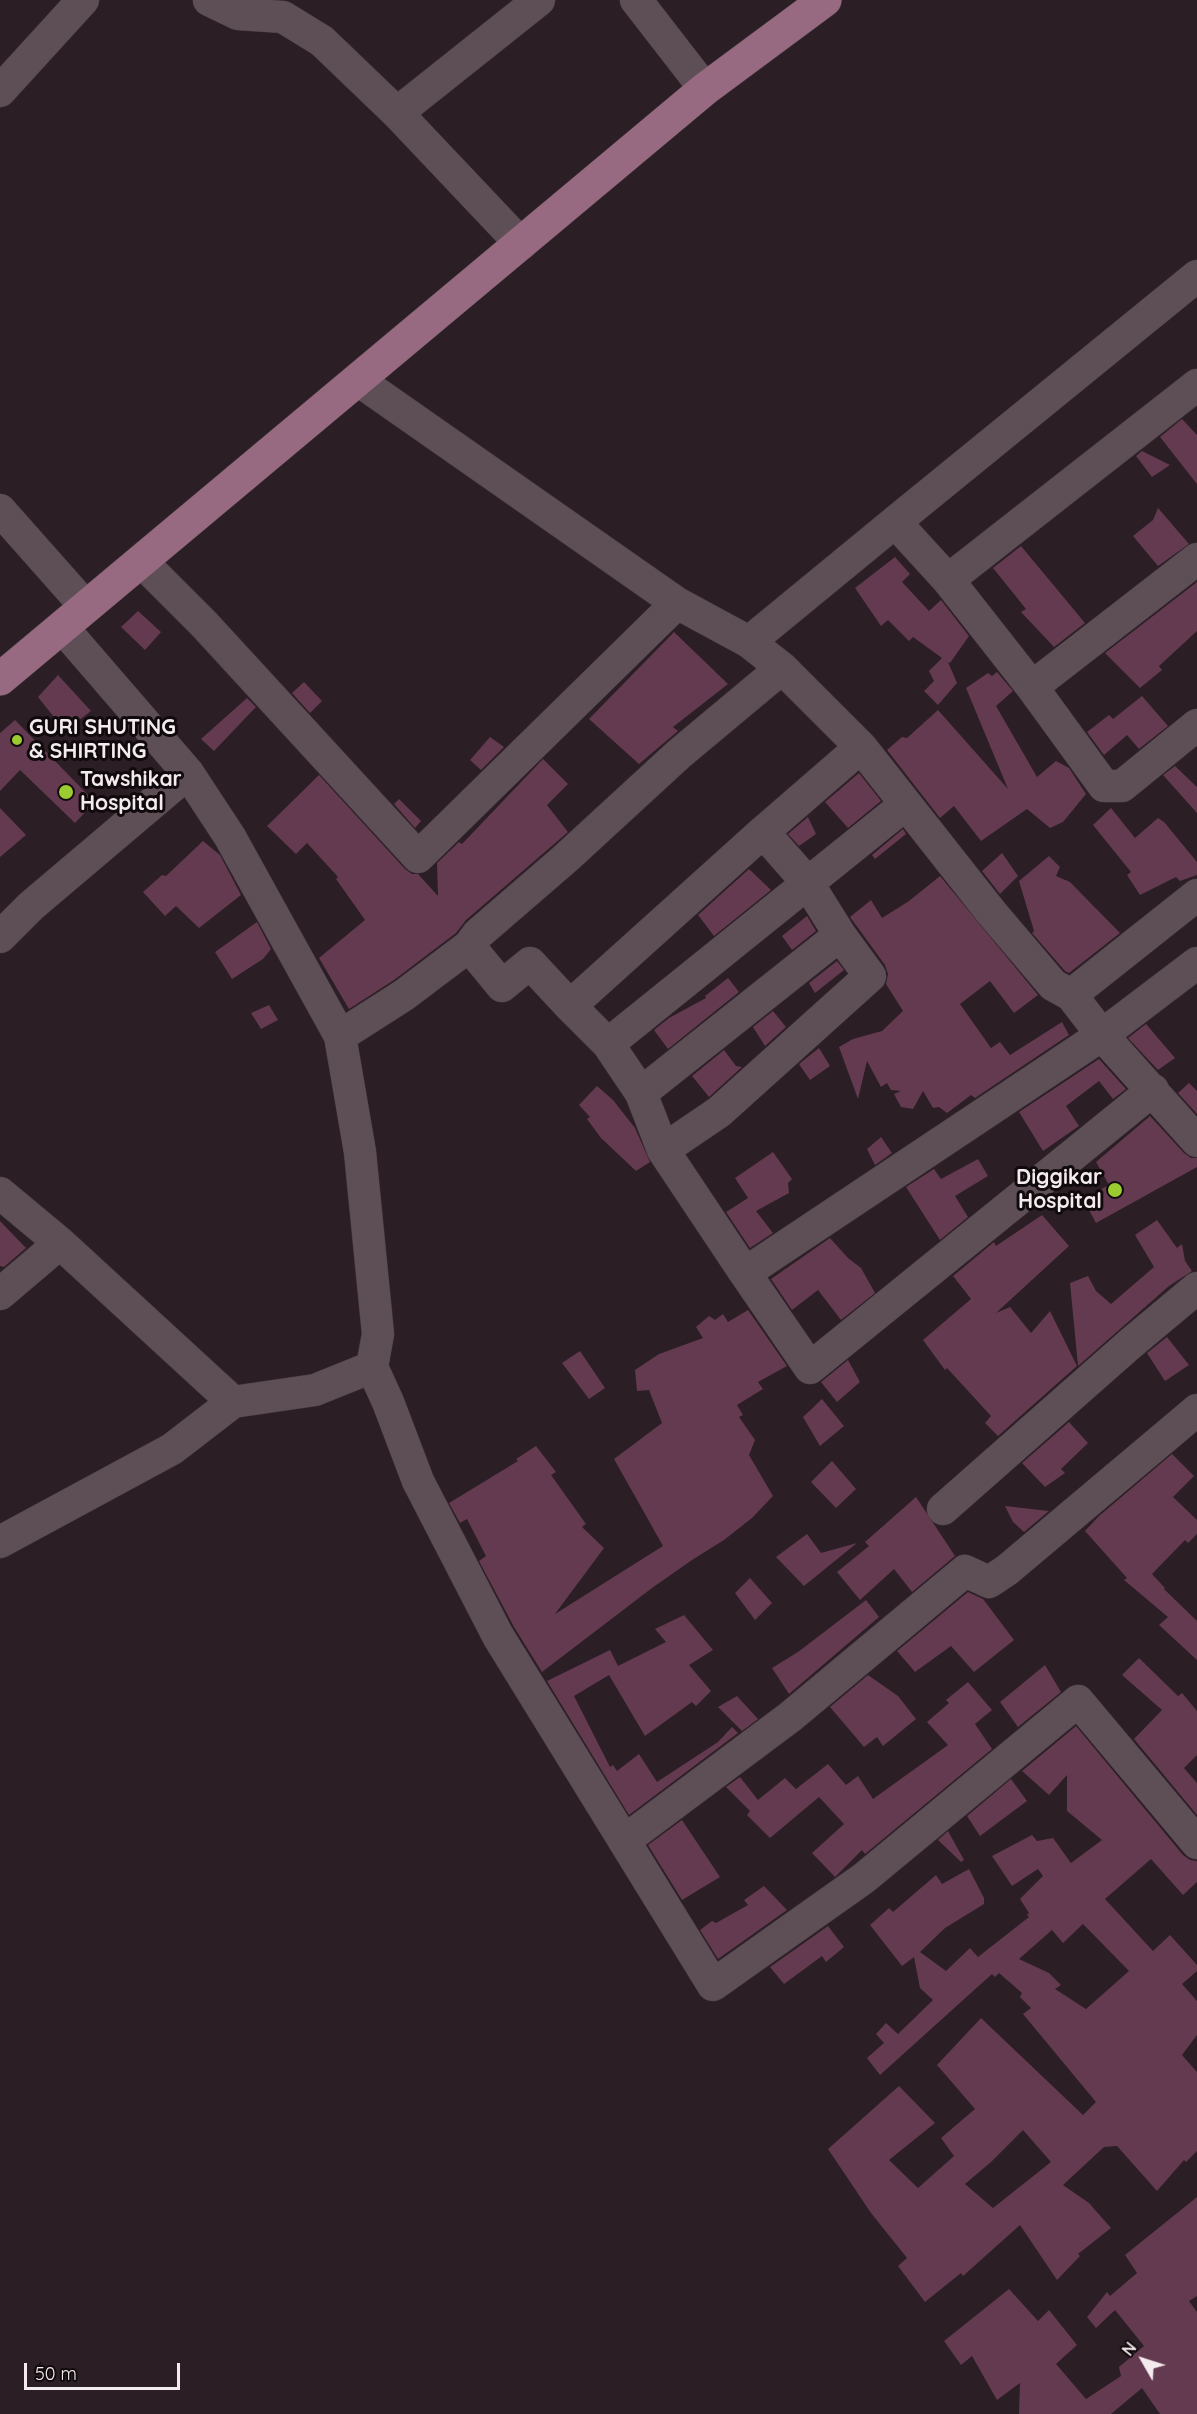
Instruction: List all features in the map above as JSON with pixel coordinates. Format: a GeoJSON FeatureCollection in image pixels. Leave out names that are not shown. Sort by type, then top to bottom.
{"type":"FeatureCollection","features":[{"type":"Feature","properties":{"kind":"main road"},"geometry":{"type":"LineString","coordinates":[[0,680],[705,89],[825,0]]}},
{"type":"Feature","properties":{"kind":"street"},"geometry":{"type":"LineString","coordinates":[[0,91],[82,0]]}},
{"type":"Feature","properties":{"kind":"street"},"geometry":{"type":"LineString","coordinates":[[209,0],[238,14],[293,8],[322,40],[397,113],[520,244]]}},
{"type":"Feature","properties":{"kind":"street"},"geometry":{"type":"LineString","coordinates":[[397,113],[539,0]]}},
{"type":"Feature","properties":{"kind":"street"},"geometry":{"type":"LineString","coordinates":[[636,0],[705,89]]}},
{"type":"Feature","properties":{"kind":"street"},"geometry":{"type":"LineString","coordinates":[[749,642],[1197,276]]}},
{"type":"Feature","properties":{"kind":"street"},"geometry":{"type":"LineString","coordinates":[[358,380],[677,603],[749,642],[782,668],[861,747],[991,912],[1053,985],[1071,995],[1102,1035],[1197,1141]]}},
{"type":"Feature","properties":{"kind":"street"},"geometry":{"type":"LineString","coordinates":[[948,580],[1197,385]]}},
{"type":"Feature","properties":{"kind":"street"},"geometry":{"type":"LineString","coordinates":[[0,510],[74,617],[188,773],[230,837],[340,1036],[360,1152],[377,1323],[378,1334],[372,1367],[418,1481],[498,1636],[712,1985],[864,1878],[1077,1701],[1197,1843]]}},
{"type":"Feature","properties":{"kind":"street"},"geometry":{"type":"LineString","coordinates":[[895,522],[948,580],[1032,687],[1104,786],[1122,786],[1197,724]]}},
{"type":"Feature","properties":{"kind":"street"},"geometry":{"type":"LineString","coordinates":[[1032,687],[1197,559]]}},
{"type":"Feature","properties":{"kind":"street"},"geometry":{"type":"LineString","coordinates":[[141,561],[204,624],[418,857],[677,603]]}},
{"type":"Feature","properties":{"kind":"street"},"geometry":{"type":"LineString","coordinates":[[340,1036],[404,995],[468,946],[478,934],[566,858],[679,754],[782,668]]}},
{"type":"Feature","properties":{"kind":"street"},"geometry":{"type":"LineString","coordinates":[[570,1006],[861,747]]}},
{"type":"Feature","properties":{"kind":"street"},"geometry":{"type":"LineString","coordinates":[[0,937],[31,906],[188,773]]}},
{"type":"Feature","properties":{"kind":"street"},"geometry":{"type":"LineString","coordinates":[[608,1044],[906,804]]}},
{"type":"Feature","properties":{"kind":"street"},"geometry":{"type":"LineString","coordinates":[[663,1150],[719,1112],[870,976],[840,935],[807,882],[763,832]]}},
{"type":"Feature","properties":{"kind":"street"},"geometry":{"type":"LineString","coordinates":[[1071,995],[1197,895]]}},
{"type":"Feature","properties":{"kind":"street"},"geometry":{"type":"LineString","coordinates":[[641,1093],[840,935]]}},
{"type":"Feature","properties":{"kind":"street"},"geometry":{"type":"LineString","coordinates":[[468,946],[502,986],[530,963],[608,1044],[641,1093],[663,1150],[810,1368],[1153,1090]]}},
{"type":"Feature","properties":{"kind":"street"},"geometry":{"type":"LineString","coordinates":[[745,1273],[1102,1035],[1197,963]]}},
{"type":"Feature","properties":{"kind":"street"},"geometry":{"type":"LineString","coordinates":[[0,1193],[60,1243],[233,1402]]}},
{"type":"Feature","properties":{"kind":"street"},"geometry":{"type":"LineString","coordinates":[[0,1294],[60,1243]]}},
{"type":"Feature","properties":{"kind":"street"},"geometry":{"type":"LineString","coordinates":[[943,1509],[1197,1288]]}},
{"type":"Feature","properties":{"kind":"street"},"geometry":{"type":"LineString","coordinates":[[0,1542],[171,1449],[233,1402],[315,1390],[372,1367]]}},
{"type":"Feature","properties":{"kind":"street"},"geometry":{"type":"LineString","coordinates":[[624,1841],[790,1717],[965,1571],[989,1582],[1007,1570],[1197,1410]]}},
{"type":"Feature","properties":{"kind":"building"},"geometry":{"type":"Polygon","coordinates":[[[1182,419],[1197,435],[1197,484],[1160,437],[1182,419]]]}},
{"type":"Feature","properties":{"kind":"building"},"geometry":{"type":"Polygon","coordinates":[[[1142,451],[1170,465],[1152,477],[1136,456],[1142,451]]]}},
{"type":"Feature","properties":{"kind":"building"},"geometry":{"type":"Polygon","coordinates":[[[1158,508],[1189,544],[1158,566],[1133,536],[1153,520],[1158,508]]]}},
{"type":"Feature","properties":{"kind":"building"},"geometry":{"type":"Polygon","coordinates":[[[1021,546],[1085,623],[1054,647],[1021,612],[1026,609],[993,568],[1021,546]]]}},
{"type":"Feature","properties":{"kind":"building"},"geometry":{"type":"Polygon","coordinates":[[[895,557],[910,574],[902,582],[929,611],[941,600],[969,636],[950,663],[948,662],[957,683],[938,705],[924,691],[934,681],[929,671],[942,658],[913,637],[909,641],[888,620],[881,626],[855,588],[895,557]]]}},
{"type":"Feature","properties":{"kind":"building"},"geometry":{"type":"Polygon","coordinates":[[[1197,582],[1197,631],[1159,666],[1162,670],[1140,688],[1105,653],[1197,582]]]}},
{"type":"Feature","properties":{"kind":"building"},"geometry":{"type":"Polygon","coordinates":[[[138,611],[161,632],[145,650],[121,627],[138,611]]]}},
{"type":"Feature","properties":{"kind":"building"},"geometry":{"type":"Polygon","coordinates":[[[674,632],[728,684],[673,727],[678,731],[639,764],[589,719],[674,632]]]}},
{"type":"Feature","properties":{"kind":"building"},"geometry":{"type":"Polygon","coordinates":[[[997,672],[1013,691],[996,706],[1037,777],[1056,761],[1069,768],[1086,794],[1063,822],[1050,828],[1027,809],[981,841],[954,806],[940,818],[887,750],[902,737],[907,738],[938,710],[1008,789],[966,688],[988,673],[992,676],[997,672]]]}},
{"type":"Feature","properties":{"kind":"building"},"geometry":{"type":"Polygon","coordinates":[[[58,675],[91,711],[65,731],[38,697],[58,675]]]}},
{"type":"Feature","properties":{"kind":"building"},"geometry":{"type":"Polygon","coordinates":[[[304,682],[322,701],[310,713],[292,693],[304,682]]]}},
{"type":"Feature","properties":{"kind":"building"},"geometry":{"type":"Polygon","coordinates":[[[1142,696],[1168,726],[1139,749],[1127,735],[1104,755],[1087,732],[1109,715],[1113,719],[1142,696]]]}},
{"type":"Feature","properties":{"kind":"building"},"geometry":{"type":"Polygon","coordinates":[[[247,698],[256,707],[214,751],[201,739],[247,698]]]}},
{"type":"Feature","properties":{"kind":"building"},"geometry":{"type":"Polygon","coordinates":[[[15,720],[95,802],[75,823],[20,770],[0,791],[0,733],[15,720]]]}},
{"type":"Feature","properties":{"kind":"building"},"geometry":{"type":"Polygon","coordinates":[[[490,737],[504,747],[481,770],[470,760],[490,737]]]}},
{"type":"Feature","properties":{"kind":"building"},"geometry":{"type":"Polygon","coordinates":[[[543,759],[568,784],[547,805],[568,832],[466,920],[456,933],[394,980],[349,1009],[319,958],[365,920],[336,879],[338,877],[307,843],[296,854],[267,826],[319,775],[405,869],[412,874],[418,874],[438,896],[437,863],[459,842],[462,844],[543,759]]]}},
{"type":"Feature","properties":{"kind":"building"},"geometry":{"type":"Polygon","coordinates":[[[1175,766],[1197,787],[1197,813],[1163,775],[1175,766]]]}},
{"type":"Feature","properties":{"kind":"building"},"geometry":{"type":"Polygon","coordinates":[[[859,773],[881,801],[848,828],[825,802],[859,773]]]}},
{"type":"Feature","properties":{"kind":"building"},"geometry":{"type":"Polygon","coordinates":[[[399,799],[421,821],[415,828],[394,804],[399,799]]]}},
{"type":"Feature","properties":{"kind":"building"},"geometry":{"type":"Polygon","coordinates":[[[0,808],[26,835],[0,857],[0,808]]]}},
{"type":"Feature","properties":{"kind":"building"},"geometry":{"type":"Polygon","coordinates":[[[1111,808],[1135,838],[1158,818],[1164,822],[1197,862],[1197,875],[1180,881],[1176,877],[1140,895],[1127,875],[1131,872],[1093,825],[1111,808]]]}},
{"type":"Feature","properties":{"kind":"building"},"geometry":{"type":"Polygon","coordinates":[[[808,817],[816,834],[799,846],[788,834],[808,817]]]}},
{"type":"Feature","properties":{"kind":"building"},"geometry":{"type":"Polygon","coordinates":[[[903,829],[906,834],[875,859],[872,855],[903,829]]]}},
{"type":"Feature","properties":{"kind":"building"},"geometry":{"type":"Polygon","coordinates":[[[203,841],[220,855],[241,895],[199,928],[176,906],[165,916],[143,892],[162,875],[166,876],[203,841]]]}},
{"type":"Feature","properties":{"kind":"building"},"geometry":{"type":"Polygon","coordinates":[[[1002,853],[1018,876],[1000,894],[982,871],[1002,853]]]}},
{"type":"Feature","properties":{"kind":"building"},"geometry":{"type":"Polygon","coordinates":[[[1049,856],[1060,867],[1056,876],[1070,882],[1120,933],[1069,973],[1032,933],[1034,931],[1019,881],[1049,856]]]}},
{"type":"Feature","properties":{"kind":"building"},"geometry":{"type":"Polygon","coordinates":[[[749,869],[771,890],[714,936],[698,915],[749,869]]]}},
{"type":"Feature","properties":{"kind":"building"},"geometry":{"type":"Polygon","coordinates":[[[940,876],[1038,995],[1014,1013],[990,981],[960,1004],[991,1048],[1000,1042],[1010,1055],[1062,1022],[1069,1035],[975,1098],[971,1095],[947,1113],[939,1107],[933,1108],[923,1091],[913,1109],[901,1107],[894,1094],[901,1091],[891,1090],[887,1083],[881,1087],[867,1061],[858,1099],[839,1047],[853,1039],[882,1031],[903,1011],[886,984],[888,974],[885,965],[850,917],[871,900],[882,918],[909,901],[940,876]]]}},
{"type":"Feature","properties":{"kind":"building"},"geometry":{"type":"Polygon","coordinates":[[[807,916],[816,931],[792,950],[782,936],[807,916]]]}},
{"type":"Feature","properties":{"kind":"building"},"geometry":{"type":"Polygon","coordinates":[[[257,922],[271,949],[263,959],[232,979],[215,952],[257,922]]]}},
{"type":"Feature","properties":{"kind":"building"},"geometry":{"type":"Polygon","coordinates":[[[837,961],[844,970],[815,993],[809,983],[837,961]]]}},
{"type":"Feature","properties":{"kind":"building"},"geometry":{"type":"Polygon","coordinates":[[[728,978],[739,992],[668,1049],[654,1030],[669,1018],[706,998],[705,996],[728,978]]]}},
{"type":"Feature","properties":{"kind":"building"},"geometry":{"type":"Polygon","coordinates":[[[269,1005],[278,1020],[261,1029],[251,1013],[269,1005]]]}},
{"type":"Feature","properties":{"kind":"building"},"geometry":{"type":"Polygon","coordinates":[[[773,1011],[786,1027],[765,1046],[753,1027],[773,1011]]]}},
{"type":"Feature","properties":{"kind":"building"},"geometry":{"type":"Polygon","coordinates":[[[1146,1024],[1175,1058],[1158,1070],[1128,1038],[1146,1024]]]}},
{"type":"Feature","properties":{"kind":"building"},"geometry":{"type":"Polygon","coordinates":[[[819,1048],[830,1066],[810,1080],[799,1064],[819,1048]]]}},
{"type":"Feature","properties":{"kind":"building"},"geometry":{"type":"Polygon","coordinates":[[[724,1050],[736,1066],[742,1067],[709,1097],[692,1076],[724,1050]]]}},
{"type":"Feature","properties":{"kind":"building"},"geometry":{"type":"Polygon","coordinates":[[[1099,1059],[1126,1089],[1113,1099],[1099,1081],[1066,1106],[1079,1126],[1043,1151],[1019,1112],[1099,1059]]]}},
{"type":"Feature","properties":{"kind":"building"},"geometry":{"type":"Polygon","coordinates":[[[1189,1083],[1197,1091],[1197,1114],[1178,1093],[1189,1083]]]}},
{"type":"Feature","properties":{"kind":"building"},"geometry":{"type":"Polygon","coordinates":[[[597,1086],[613,1100],[635,1128],[650,1162],[636,1171],[601,1138],[587,1119],[590,1117],[579,1105],[597,1086]]]}},
{"type":"Feature","properties":{"kind":"building"},"geometry":{"type":"Polygon","coordinates":[[[1150,1116],[1184,1153],[1191,1158],[1197,1158],[1197,1167],[1096,1223],[1083,1199],[1109,1185],[1096,1162],[1150,1116]]]}},
{"type":"Feature","properties":{"kind":"building"},"geometry":{"type":"Polygon","coordinates":[[[881,1137],[892,1153],[875,1165],[867,1149],[881,1137]]]}},
{"type":"Feature","properties":{"kind":"building"},"geometry":{"type":"Polygon","coordinates":[[[773,1152],[792,1179],[788,1183],[789,1193],[756,1211],[773,1233],[750,1248],[726,1212],[748,1198],[735,1178],[773,1152]]]}},
{"type":"Feature","properties":{"kind":"building"},"geometry":{"type":"Polygon","coordinates":[[[978,1159],[988,1176],[955,1196],[968,1217],[940,1240],[906,1187],[934,1169],[941,1179],[978,1159]]]}},
{"type":"Feature","properties":{"kind":"building"},"geometry":{"type":"Polygon","coordinates":[[[1042,1215],[1069,1246],[996,1313],[1010,1307],[1031,1333],[1050,1311],[1077,1366],[998,1436],[985,1423],[991,1416],[947,1368],[945,1370],[923,1340],[971,1299],[953,1276],[994,1242],[996,1246],[1042,1215]]]}},
{"type":"Feature","properties":{"kind":"building"},"geometry":{"type":"Polygon","coordinates":[[[1157,1220],[1177,1248],[1182,1244],[1185,1261],[1192,1271],[1169,1286],[1078,1366],[1070,1283],[1088,1276],[1096,1291],[1111,1304],[1154,1267],[1135,1235],[1157,1220]]]}},
{"type":"Feature","properties":{"kind":"building"},"geometry":{"type":"Polygon","coordinates":[[[0,1221],[26,1248],[4,1267],[0,1266],[0,1221]]]}},
{"type":"Feature","properties":{"kind":"building"},"geometry":{"type":"Polygon","coordinates":[[[830,1238],[848,1258],[861,1268],[875,1293],[841,1320],[818,1290],[792,1310],[771,1279],[830,1238]]]}},
{"type":"Feature","properties":{"kind":"building"},"geometry":{"type":"Polygon","coordinates":[[[748,1310],[787,1366],[758,1382],[763,1389],[737,1405],[743,1415],[739,1417],[755,1440],[749,1455],[773,1496],[752,1518],[724,1540],[652,1588],[542,1672],[514,1627],[479,1561],[486,1556],[467,1519],[460,1523],[449,1503],[518,1461],[516,1459],[536,1446],[556,1472],[551,1475],[586,1524],[582,1527],[604,1548],[555,1614],[663,1546],[614,1459],[662,1423],[649,1390],[637,1391],[635,1370],[659,1354],[703,1338],[696,1327],[709,1316],[715,1320],[723,1314],[728,1322],[748,1310]]]}},
{"type":"Feature","properties":{"kind":"building"},"geometry":{"type":"Polygon","coordinates":[[[1167,1337],[1189,1365],[1165,1381],[1147,1353],[1167,1337]]]}},
{"type":"Feature","properties":{"kind":"building"},"geometry":{"type":"Polygon","coordinates":[[[580,1351],[605,1388],[589,1399],[562,1363],[580,1351]]]}},
{"type":"Feature","properties":{"kind":"building"},"geometry":{"type":"Polygon","coordinates":[[[848,1360],[860,1382],[837,1402],[821,1382],[848,1360]]]}},
{"type":"Feature","properties":{"kind":"building"},"geometry":{"type":"Polygon","coordinates":[[[822,1399],[844,1426],[820,1446],[803,1417],[822,1399]]]}},
{"type":"Feature","properties":{"kind":"building"},"geometry":{"type":"Polygon","coordinates":[[[1069,1422],[1088,1443],[1061,1469],[1065,1473],[1045,1487],[1022,1463],[1069,1422]]]}},
{"type":"Feature","properties":{"kind":"building"},"geometry":{"type":"Polygon","coordinates":[[[1172,1454],[1194,1476],[1173,1497],[1197,1520],[1197,1534],[1188,1543],[1185,1540],[1152,1574],[1197,1621],[1197,1660],[1159,1625],[1168,1617],[1124,1580],[1127,1578],[1085,1531],[1099,1516],[1172,1454]]]}},
{"type":"Feature","properties":{"kind":"building"},"geometry":{"type":"Polygon","coordinates":[[[832,1461],[856,1489],[836,1508],[811,1482],[832,1461]]]}},
{"type":"Feature","properties":{"kind":"building"},"geometry":{"type":"Polygon","coordinates":[[[916,1497],[955,1556],[912,1592],[894,1569],[860,1600],[837,1572],[869,1546],[865,1542],[916,1497]]]}},
{"type":"Feature","properties":{"kind":"building"},"geometry":{"type":"Polygon","coordinates":[[[1005,1506],[1049,1511],[1024,1532],[1013,1522],[1005,1506]]]}},
{"type":"Feature","properties":{"kind":"building"},"geometry":{"type":"Polygon","coordinates":[[[807,1534],[821,1553],[857,1543],[804,1586],[776,1557],[807,1534]]]}},
{"type":"Feature","properties":{"kind":"building"},"geometry":{"type":"Polygon","coordinates":[[[750,1578],[772,1603],[755,1620],[735,1593],[750,1578]]]}},
{"type":"Feature","properties":{"kind":"building"},"geometry":{"type":"Polygon","coordinates":[[[968,1592],[983,1599],[1014,1640],[974,1672],[951,1646],[915,1672],[897,1651],[968,1592]]]}},
{"type":"Feature","properties":{"kind":"building"},"geometry":{"type":"Polygon","coordinates":[[[866,1600],[879,1617],[789,1694],[772,1668],[798,1652],[866,1600]]]}},
{"type":"Feature","properties":{"kind":"building"},"geometry":{"type":"Polygon","coordinates":[[[684,1615],[713,1650],[689,1665],[711,1691],[696,1706],[692,1702],[645,1736],[609,1675],[574,1696],[610,1767],[613,1765],[617,1771],[639,1754],[657,1782],[718,1742],[732,1727],[738,1733],[629,1815],[547,1681],[610,1650],[618,1666],[666,1642],[655,1629],[684,1615]]]}},
{"type":"Feature","properties":{"kind":"building"},"geometry":{"type":"Polygon","coordinates":[[[1139,1658],[1178,1696],[1182,1693],[1197,1711],[1197,1755],[1184,1768],[1197,1783],[1197,1815],[1134,1739],[1162,1710],[1122,1675],[1139,1658]]]}},
{"type":"Feature","properties":{"kind":"building"},"geometry":{"type":"Polygon","coordinates":[[[1045,1665],[1061,1692],[1018,1727],[1000,1702],[1045,1665]]]}},
{"type":"Feature","properties":{"kind":"building"},"geometry":{"type":"Polygon","coordinates":[[[868,1675],[898,1696],[916,1719],[883,1746],[877,1737],[864,1747],[830,1707],[868,1675]]]}},
{"type":"Feature","properties":{"kind":"building"},"geometry":{"type":"Polygon","coordinates":[[[968,1682],[992,1710],[975,1724],[992,1749],[865,1854],[862,1850],[835,1877],[812,1853],[844,1824],[819,1797],[770,1838],[747,1815],[750,1811],[726,1787],[740,1777],[758,1800],[785,1778],[796,1789],[828,1764],[846,1785],[858,1776],[873,1799],[948,1745],[927,1722],[949,1703],[946,1700],[968,1682]]]}},
{"type":"Feature","properties":{"kind":"building"},"geometry":{"type":"Polygon","coordinates":[[[737,1696],[758,1719],[742,1731],[718,1707],[737,1696]]]}},
{"type":"Feature","properties":{"kind":"building"},"geometry":{"type":"Polygon","coordinates":[[[1076,1726],[1183,1855],[1190,1860],[1197,1861],[1197,1882],[1183,1895],[1151,1859],[1105,1899],[1153,1951],[1170,1935],[1197,1965],[1197,1971],[1182,1984],[1197,2001],[1197,2035],[1182,2055],[1197,2072],[1197,2151],[1186,2162],[1184,2160],[1157,2191],[1117,2146],[1104,2147],[1063,2185],[1089,2203],[1111,2228],[1078,2254],[1080,2256],[1057,2280],[1020,2225],[963,2276],[961,2273],[925,2302],[898,2266],[907,2258],[871,2213],[828,2149],[899,2086],[935,2123],[889,2160],[918,2188],[954,2156],[941,2138],[975,2109],[937,2065],[981,2018],[1083,2115],[1096,2102],[1023,2014],[1031,2008],[1020,1997],[1022,1993],[999,1973],[995,1977],[992,1974],[880,2075],[867,2058],[884,2043],[876,2034],[886,2023],[898,2034],[933,2000],[920,1988],[914,1957],[902,1966],[870,1925],[889,1908],[893,1912],[936,1875],[942,1884],[969,1869],[984,1898],[984,1904],[945,1928],[920,1952],[946,1971],[970,1948],[978,1957],[1029,1917],[1020,1899],[1043,1876],[1038,1869],[1012,1886],[992,1856],[1032,1835],[1037,1841],[1053,1838],[1071,1863],[1102,1840],[1067,1811],[1067,1775],[1049,1795],[1022,1771],[1076,1726]],[[1083,1924],[1063,1943],[1052,1930],[1019,1959],[1049,1973],[1061,1985],[1055,1989],[1086,2009],[1129,1971],[1083,1924]],[[1023,2130],[965,2184],[993,2208],[1051,2162],[1023,2130]]]}},
{"type":"Feature","properties":{"kind":"building"},"geometry":{"type":"Polygon","coordinates":[[[1011,1779],[1027,1801],[980,1836],[967,1816],[1011,1779]]]}},
{"type":"Feature","properties":{"kind":"building"},"geometry":{"type":"Polygon","coordinates":[[[682,1820],[720,1877],[682,1900],[648,1845],[682,1820]]]}},
{"type":"Feature","properties":{"kind":"building"},"geometry":{"type":"Polygon","coordinates":[[[948,1831],[964,1860],[961,1862],[938,1840],[948,1831]]]}},
{"type":"Feature","properties":{"kind":"building"},"geometry":{"type":"Polygon","coordinates":[[[764,1886],[787,1910],[718,1959],[700,1930],[712,1921],[716,1923],[748,1905],[744,1900],[764,1886]]]}},
{"type":"Feature","properties":{"kind":"building"},"geometry":{"type":"Polygon","coordinates":[[[828,1926],[844,1947],[826,1962],[822,1956],[784,1984],[770,1967],[828,1926]]]}},
{"type":"Feature","properties":{"kind":"building"},"geometry":{"type":"Polygon","coordinates":[[[1197,2197],[1197,2296],[1189,2301],[1197,2312],[1197,2414],[1160,2414],[1142,2388],[1111,2414],[1019,2414],[1020,2383],[997,2400],[972,2356],[961,2365],[944,2341],[1009,2289],[1038,2321],[1049,2310],[1077,2345],[1056,2364],[1086,2399],[1121,2376],[1119,2367],[1144,2346],[1115,2310],[1096,2328],[1087,2317],[1107,2292],[1110,2296],[1137,2273],[1125,2255],[1197,2197]]]}},
{"type":"Feature","properties":{"kind":"place","name":"GURI SHUTING & SHIRTING"},"geometry":{"type":"Point","coordinates":[17,740]}},
{"type":"Feature","properties":{"kind":"place","name":"Tawshikar Hospital"},"geometry":{"type":"Point","coordinates":[66,792]}},
{"type":"Feature","properties":{"kind":"place","name":"Diggikar Hospital"},"geometry":{"type":"Point","coordinates":[1115,1190]}}]}
